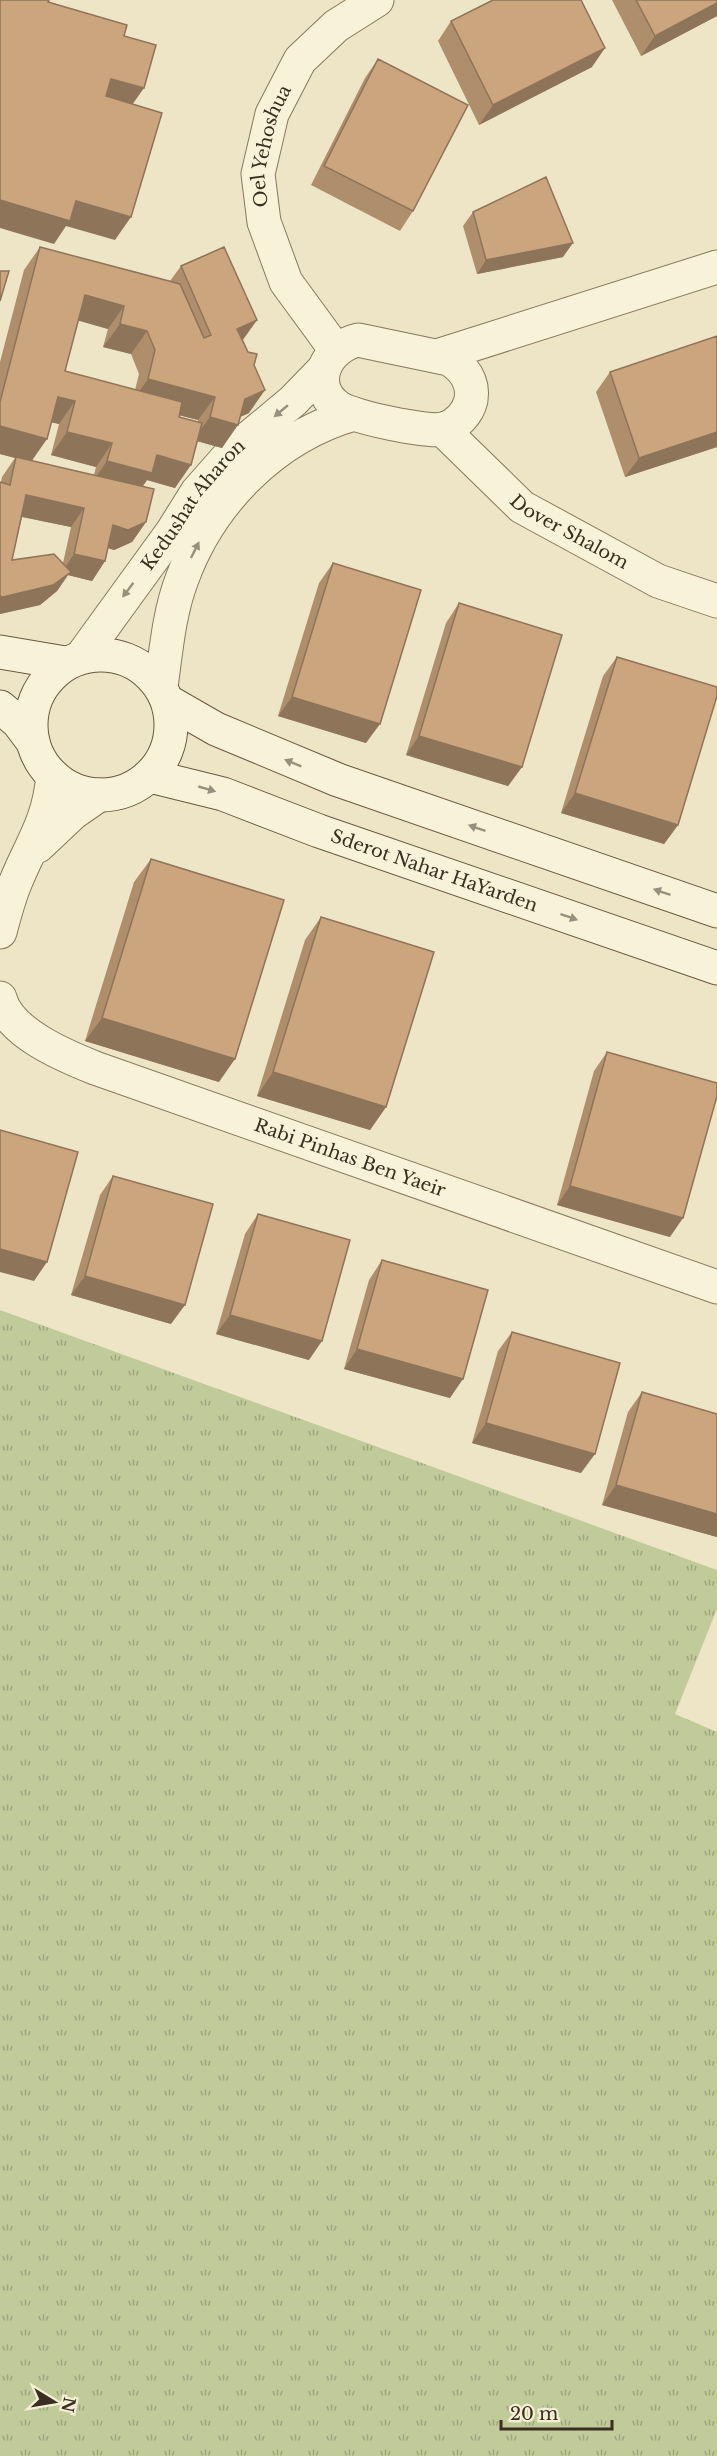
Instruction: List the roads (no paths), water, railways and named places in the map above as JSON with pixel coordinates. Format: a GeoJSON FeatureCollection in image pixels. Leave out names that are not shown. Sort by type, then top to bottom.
{"type":"FeatureCollection","features":[{"type":"Feature","properties":{"kind":"street","name":"Oel Yehoshua"},"geometry":{"type":"LineString","coordinates":[[329,360],[286,282],[264,222],[258,174],[272,114],[300,60],[336,26],[377,0]]}},
{"type":"Feature","properties":{"kind":"street"},"geometry":{"type":"LineString","coordinates":[[437,356],[717,267]]}},
{"type":"Feature","properties":{"kind":"street"},"geometry":{"type":"LineString","coordinates":[[358,339],[437,356],[449,359],[459,366],[467,376],[471,388],[471,401],[463,416],[454,425],[429,430],[354,414],[335,405],[327,395],[329,360],[346,342],[358,339]]}},
{"type":"Feature","properties":{"kind":"street","name":"Kedushat Aharon"},"geometry":{"type":"LineString","coordinates":[[74,660],[172,532],[197,492],[234,450],[293,401],[329,360]]}},
{"type":"Feature","properties":{"kind":"street","name":"Kedushat Aharon"},"geometry":{"type":"LineString","coordinates":[[165,695],[172,615],[181,580],[197,546],[223,505],[254,471],[283,446],[307,432],[354,414]]}},
{"type":"Feature","properties":{"kind":"street","name":"Dover Shalom"},"geometry":{"type":"LineString","coordinates":[[442,429],[522,507],[658,581],[717,601]]}},
{"type":"Feature","properties":{"kind":"street"},"geometry":{"type":"LineString","coordinates":[[0,652],[74,660],[100,654],[118,656],[135,662],[149,673],[165,695],[216,729],[338,780],[717,911]]}},
{"type":"Feature","properties":{"kind":"street"},"geometry":{"type":"LineString","coordinates":[[33,742],[31,719],[36,697],[48,678],[74,660]]}},
{"type":"Feature","properties":{"kind":"street"},"geometry":{"type":"LineString","coordinates":[[0,707],[18,722],[33,742],[40,760],[52,776],[74,789],[99,795],[118,794],[135,787],[150,776],[162,760],[170,742],[172,722],[165,695]]}},
{"type":"Feature","properties":{"kind":"street"},"geometry":{"type":"LineString","coordinates":[[0,932],[14,887],[43,826],[50,801],[52,776]]}},
{"type":"Feature","properties":{"kind":"street","name":"Sderot Nahar HaYarden"},"geometry":{"type":"LineString","coordinates":[[150,776],[223,794],[319,831],[717,968]]}},
{"type":"Feature","properties":{"kind":"street"},"geometry":{"type":"LineString","coordinates":[[27,859],[50,832],[99,795]]}},
{"type":"Feature","properties":{"kind":"street","name":"Rabi Pinhas Ben Yaeir"},"geometry":{"type":"LineString","coordinates":[[0,998],[17,1023],[42,1044],[95,1068],[717,1287]]}}]}
